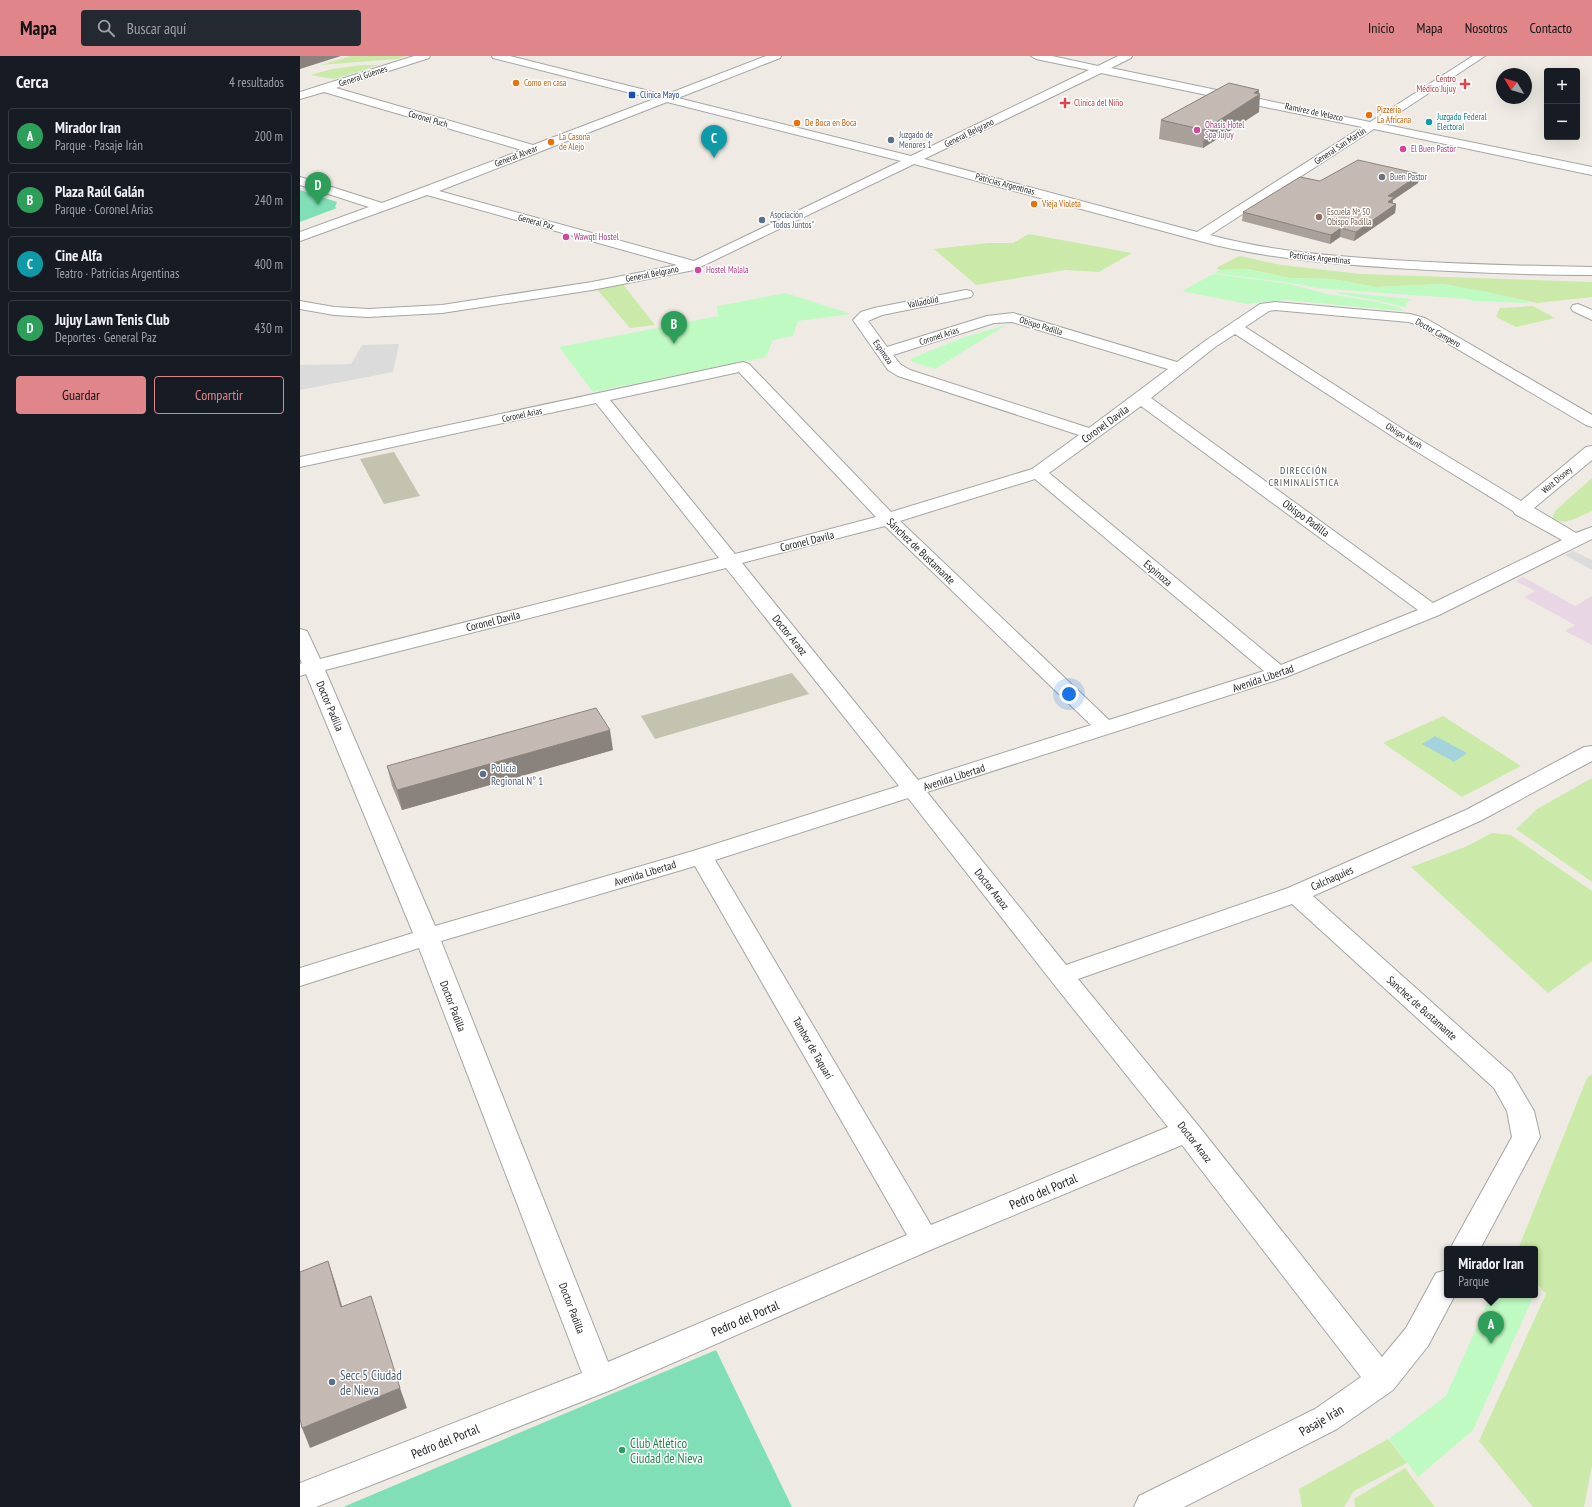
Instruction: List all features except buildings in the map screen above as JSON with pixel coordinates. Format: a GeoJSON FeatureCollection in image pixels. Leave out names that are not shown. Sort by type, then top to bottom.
{"type":"FeatureCollection","features":[{"type":"Feature","properties":{"kind":"street","name":"General Güemes"},"geometry":{"type":"LineString","coordinates":[[300,96],[426,56]]}},
{"type":"Feature","properties":{"kind":"street","name":"Patricias Argentinas"},"geometry":{"type":"LineString","coordinates":[[497,56],[913,160],[1200,236],[1274,252],[1332,260],[1433,266],[1592,271]]}},
{"type":"Feature","properties":{"kind":"street","name":"General Alvear"},"geometry":{"type":"LineString","coordinates":[[300,237],[426,191],[776,56]]}},
{"type":"Feature","properties":{"kind":"street","name":"Ramírez de Velazco"},"geometry":{"type":"LineString","coordinates":[[1036,56],[1373,124],[1592,171]]}},
{"type":"Feature","properties":{"kind":"street","name":"General Belgrano"},"geometry":{"type":"LineString","coordinates":[[300,305],[334,311],[368,313],[442,309],[592,286],[694,266],[1127,56]]}},
{"type":"Feature","properties":{"kind":"street","name":"General San Martín"},"geometry":{"type":"LineString","coordinates":[[1200,236],[1480,56]]}},
{"type":"Feature","properties":{"kind":"street","name":"Coronel Puch"},"geometry":{"type":"LineString","coordinates":[[323,88],[533,149]]}},
{"type":"Feature","properties":{"kind":"street"},"geometry":{"type":"LineString","coordinates":[[300,181],[382,207]]}},
{"type":"Feature","properties":{"kind":"street","name":"General Paz"},"geometry":{"type":"LineString","coordinates":[[426,191],[694,266]]}},
{"type":"Feature","properties":{"kind":"street","name":"Valladolid"},"geometry":{"type":"LineString","coordinates":[[879,311],[966,294]]}},
{"type":"Feature","properties":{"kind":"street","name":"Doctor Campero"},"geometry":{"type":"LineString","coordinates":[[1265,307],[1275,306],[1410,318],[1420,321],[1592,422]]}},
{"type":"Feature","properties":{"kind":"street","name":"Coronel Davila"},"geometry":{"type":"LineString","coordinates":[[307,669],[888,519],[1038,473],[1142,398],[1234,327],[1265,307]]}},
{"type":"Feature","properties":{"kind":"street"},"geometry":{"type":"LineString","coordinates":[[1578,308],[1592,316]]}},
{"type":"Feature","properties":{"kind":"street","name":"Espinoza"},"geometry":{"type":"LineString","coordinates":[[879,311],[866,315],[860,320],[894,367],[904,373],[1092,434]]}},
{"type":"Feature","properties":{"kind":"street","name":"Obispo Padilla"},"geometry":{"type":"LineString","coordinates":[[992,319],[1013,317],[1181,368]]}},
{"type":"Feature","properties":{"kind":"street","name":"Coronel Arias"},"geometry":{"type":"LineString","coordinates":[[885,353],[992,319]]}},
{"type":"Feature","properties":{"kind":"street","name":"Obispo Munh"},"geometry":{"type":"LineString","coordinates":[[1234,327],[1521,510],[1584,536]]}},
{"type":"Feature","properties":{"kind":"street","name":"Coronel Arias"},"geometry":{"type":"LineString","coordinates":[[300,462],[743,367]]}},
{"type":"Feature","properties":{"kind":"street","name":"Sánchez de Bustamante"},"geometry":{"type":"LineString","coordinates":[[743,367],[888,519],[1106,728]]}},
{"type":"Feature","properties":{"kind":"street","name":"Doctor Araoz"},"geometry":{"type":"LineString","coordinates":[[600,398],[1061,976],[1187,1131],[1382,1380]]}},
{"type":"Feature","properties":{"kind":"street","name":"Obispo Padilla"},"geometry":{"type":"LineString","coordinates":[[1142,398],[1432,611]]}},
{"type":"Feature","properties":{"kind":"street","name":"Walt Disney"},"geometry":{"type":"LineString","coordinates":[[1521,510],[1592,451]]}},
{"type":"Feature","properties":{"kind":"street","name":"Espinoza"},"geometry":{"type":"LineString","coordinates":[[1038,473],[1279,674]]}},
{"type":"Feature","properties":{"kind":"street","name":"Avenida Libertad"},"geometry":{"type":"LineString","coordinates":[[300,977],[427,937],[701,856],[1279,674],[1432,611],[1584,536]]}},
{"type":"Feature","properties":{"kind":"street","name":"Doctor Padilla"},"geometry":{"type":"LineString","coordinates":[[300,635],[307,669],[427,937],[600,1380]]}},
{"type":"Feature","properties":{"kind":"street","name":"Calchaquies"},"geometry":{"type":"LineString","coordinates":[[1061,976],[1296,894],[1474,816],[1592,752]]}},
{"type":"Feature","properties":{"kind":"street","name":"Tambor de Taquarí"},"geometry":{"type":"LineString","coordinates":[[701,856],[925,1240]]}},
{"type":"Feature","properties":{"kind":"street","name":"Sanchez de Bustamante"},"geometry":{"type":"LineString","coordinates":[[1296,894],[1503,1081],[1520,1111],[1526,1137],[1467,1246]]}},
{"type":"Feature","properties":{"kind":"street","name":"Pedro del Portal"},"geometry":{"type":"LineString","coordinates":[[300,1498],[600,1380],[925,1240],[1187,1131]]}},
{"type":"Feature","properties":{"kind":"street","name":"Pasaje Irán"},"geometry":{"type":"LineString","coordinates":[[1151,1507],[1326,1419],[1382,1380],[1417,1337],[1444,1288]]}},
{"type":"Feature","properties":{"kind":"shaded area"},"geometry":{"type":"Polygon","coordinates":[[[399,344],[393,372],[300,390],[300,365],[351,364],[362,345],[399,344]]]}},
{"type":"Feature","properties":{"kind":"shaded area"},"geometry":{"type":"Polygon","coordinates":[[[394,452],[420,496],[384,504],[360,459],[394,452]]]}},
{"type":"Feature","properties":{"kind":"shaded area"},"geometry":{"type":"Polygon","coordinates":[[[1573,551],[1592,560],[1592,570],[1565,555],[1573,551]]]}},
{"type":"Feature","properties":{"kind":"shaded area"},"geometry":{"type":"Polygon","coordinates":[[[1523,577],[1575,606],[1592,596],[1592,645],[1565,631],[1575,625],[1524,597],[1535,591],[1516,581],[1523,577]]]}},
{"type":"Feature","properties":{"kind":"shaded area"},"geometry":{"type":"Polygon","coordinates":[[[792,673],[809,694],[655,739],[641,716],[792,673]]]}},
{"type":"Feature","properties":{"kind":"green space"},"geometry":{"type":"Polygon","coordinates":[[[351,56],[406,56],[397,59],[320,65],[351,56]]]}},
{"type":"Feature","properties":{"kind":"green space"},"geometry":{"type":"Polygon","coordinates":[[[363,65],[379,65],[334,79],[310,75],[332,69],[363,65]]]}},
{"type":"Feature","properties":{"kind":"green space"},"geometry":{"type":"Polygon","coordinates":[[[300,190],[337,202],[335,207],[337,208],[300,222],[300,190]]]}},
{"type":"Feature","properties":{"kind":"green space"},"geometry":{"type":"Polygon","coordinates":[[[1029,234],[1132,253],[1099,272],[1065,270],[976,285],[934,249],[988,243],[1013,243],[1029,234]]]}},
{"type":"Feature","properties":{"kind":"green space"},"geometry":{"type":"Polygon","coordinates":[[[1239,256],[1282,265],[1361,274],[1592,282],[1592,297],[1537,303],[1443,284],[1376,287],[1332,279],[1290,278],[1247,269],[1220,270],[1216,268],[1239,256]]]}},
{"type":"Feature","properties":{"kind":"green space"},"geometry":{"type":"Polygon","coordinates":[[[1246,269],[1290,278],[1332,279],[1376,287],[1443,284],[1531,302],[1474,301],[1468,299],[1316,288],[1298,284],[1214,273],[1220,270],[1246,269]]]}},
{"type":"Feature","properties":{"kind":"green space"},"geometry":{"type":"Polygon","coordinates":[[[1215,274],[1290,284],[1327,294],[1378,302],[1400,308],[1403,311],[1285,300],[1247,304],[1182,291],[1215,274]]]}},
{"type":"Feature","properties":{"kind":"green space"},"geometry":{"type":"Polygon","coordinates":[[[622,283],[655,325],[630,328],[596,288],[622,283]]]}},
{"type":"Feature","properties":{"kind":"green space"},"geometry":{"type":"Polygon","coordinates":[[[786,293],[851,314],[798,321],[793,336],[773,340],[766,357],[593,392],[559,347],[718,316],[717,306],[786,293]]]}},
{"type":"Feature","properties":{"kind":"green space"},"geometry":{"type":"Polygon","coordinates":[[[1336,293],[1412,299],[1406,303],[1407,306],[1404,307],[1376,300],[1336,293]]]}},
{"type":"Feature","properties":{"kind":"green space"},"geometry":{"type":"Polygon","coordinates":[[[1533,306],[1555,318],[1516,327],[1496,317],[1500,308],[1533,306]]]}},
{"type":"Feature","properties":{"kind":"green space"},"geometry":{"type":"Polygon","coordinates":[[[1006,325],[935,369],[913,362],[910,359],[962,338],[1006,325]]]}},
{"type":"Feature","properties":{"kind":"green space"},"geometry":{"type":"Polygon","coordinates":[[[1592,478],[1592,511],[1572,520],[1566,521],[1556,520],[1552,517],[1555,511],[1592,478]]]}},
{"type":"Feature","properties":{"kind":"green space"},"geometry":{"type":"Polygon","coordinates":[[[1443,716],[1521,766],[1462,797],[1383,743],[1443,716]]]}},
{"type":"Feature","properties":{"kind":"green space"},"geometry":{"type":"Polygon","coordinates":[[[1592,778],[1592,882],[1516,829],[1537,809],[1592,778]]]}},
{"type":"Feature","properties":{"kind":"green space"},"geometry":{"type":"Polygon","coordinates":[[[1492,833],[1511,835],[1592,891],[1592,961],[1548,993],[1411,867],[1465,847],[1492,833]]]}},
{"type":"Feature","properties":{"kind":"green space"},"geometry":{"type":"Polygon","coordinates":[[[1592,1074],[1592,1465],[1584,1507],[1533,1507],[1479,1441],[1546,1294],[1538,1285],[1538,1246],[1519,1246],[1587,1078],[1592,1074]]]}},
{"type":"Feature","properties":{"kind":"green space"},"geometry":{"type":"Polygon","coordinates":[[[1490,1298],[1533,1298],[1473,1430],[1418,1477],[1389,1439],[1446,1396],[1490,1298]]]}},
{"type":"Feature","properties":{"kind":"green space","name":"Club Atlético Ciudad de Nieva"},"geometry":{"type":"Polygon","coordinates":[[[716,1350],[792,1507],[343,1507],[716,1350]]]}},
{"type":"Feature","properties":{"kind":"green space"},"geometry":{"type":"Polygon","coordinates":[[[1388,1439],[1407,1463],[1354,1491],[1344,1507],[1302,1507],[1299,1489],[1388,1439]]]}},
{"type":"Feature","properties":{"kind":"green space"},"geometry":{"type":"Polygon","coordinates":[[[1405,1468],[1435,1507],[1355,1507],[1354,1499],[1405,1468]]]}},
{"type":"Feature","properties":{"kind":"water"},"geometry":{"type":"Polygon","coordinates":[[[1435,736],[1467,753],[1454,762],[1422,744],[1435,736]]]}},
{"type":"Feature","properties":{"kind":"place","name":"Como en casa"},"geometry":{"type":"Point","coordinates":[516,83]}},
{"type":"Feature","properties":{"kind":"place","name":"Centro Médico Jujuy"},"geometry":{"type":"Point","coordinates":[1465,84]}},
{"type":"Feature","properties":{"kind":"place","name":"Clínica Mayo"},"geometry":{"type":"Point","coordinates":[632,95]}},
{"type":"Feature","properties":{"kind":"place","name":"Clínica del Niño"},"geometry":{"type":"Point","coordinates":[1065,103]}},
{"type":"Feature","properties":{"kind":"place","name":"Pizzería La Africana"},"geometry":{"type":"Point","coordinates":[1369,115]}},
{"type":"Feature","properties":{"kind":"place","name":"Juzgado Federal Electoral"},"geometry":{"type":"Point","coordinates":[1429,122]}},
{"type":"Feature","properties":{"kind":"place","name":"De Boca en Boca"},"geometry":{"type":"Point","coordinates":[797,123]}},
{"type":"Feature","properties":{"kind":"place","name":"Ohasis Hotel Spa Jujuy"},"geometry":{"type":"Point","coordinates":[1197,130]}},
{"type":"Feature","properties":{"kind":"place","name":"Juzgado de Menores 1"},"geometry":{"type":"Point","coordinates":[891,140]}},
{"type":"Feature","properties":{"kind":"place","name":"La Casona de Alejo"},"geometry":{"type":"Point","coordinates":[551,142]}},
{"type":"Feature","properties":{"kind":"place","name":"El Buen Pastor"},"geometry":{"type":"Point","coordinates":[1403,149]}},
{"type":"Feature","properties":{"kind":"place","name":"Cine Alfa"},"geometry":{"type":"Point","coordinates":[714,158]}},
{"type":"Feature","properties":{"kind":"place","name":"Buen Pastor"},"geometry":{"type":"Point","coordinates":[1382,177]}},
{"type":"Feature","properties":{"kind":"place","name":"Vieja Violeta"},"geometry":{"type":"Point","coordinates":[1034,204]}},
{"type":"Feature","properties":{"kind":"place","name":"Jujuy Lawn Tenis Club"},"geometry":{"type":"Point","coordinates":[318,205]}},
{"type":"Feature","properties":{"kind":"place","name":"Escuela Nº 50 Obispo Padilla"},"geometry":{"type":"Point","coordinates":[1319,217]}},
{"type":"Feature","properties":{"kind":"place","name":"Asociación \"Todos Juntos\""},"geometry":{"type":"Point","coordinates":[762,220]}},
{"type":"Feature","properties":{"kind":"place","name":"Wawqti Hostel"},"geometry":{"type":"Point","coordinates":[566,237]}},
{"type":"Feature","properties":{"kind":"place","name":"Hostel Malala"},"geometry":{"type":"Point","coordinates":[698,270]}},
{"type":"Feature","properties":{"kind":"place","name":"Plaza Raúl Galán"},"geometry":{"type":"Point","coordinates":[674,344]}},
{"type":"Feature","properties":{"kind":"place","name":"Policía Regional N° 1"},"geometry":{"type":"Point","coordinates":[483,774]}},
{"type":"Feature","properties":{"kind":"place","name":"Mirador Iran"},"geometry":{"type":"Point","coordinates":[1491,1344]}},
{"type":"Feature","properties":{"kind":"place","name":"Secc 5 Ciudad de Nieva"},"geometry":{"type":"Point","coordinates":[332,1382]}},
{"type":"Feature","properties":{"kind":"place","name":"Club Atlético Ciudad de Nieva"},"geometry":{"type":"Point","coordinates":[622,1450]}},
{"type":"Feature","properties":{"kind":"district","name":"DIRECCIÓN CRIMINALÍSTICA"},"geometry":{"type":"Point","coordinates":[1304,476]}}]}
